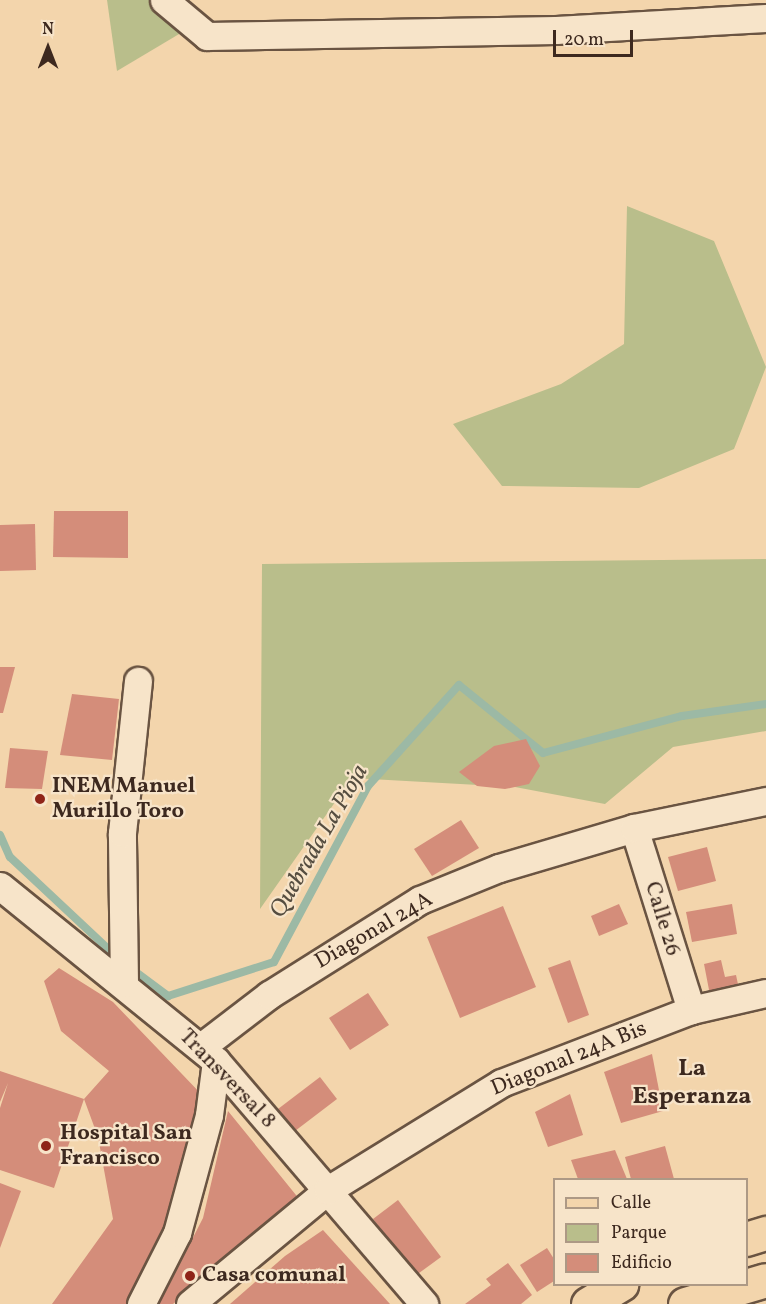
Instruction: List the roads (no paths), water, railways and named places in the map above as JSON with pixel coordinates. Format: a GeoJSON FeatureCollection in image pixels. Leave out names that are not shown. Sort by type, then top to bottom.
{"type":"FeatureCollection","features":[{"type":"Feature","properties":{"kind":"main road"},"geometry":{"type":"LineString","coordinates":[[748,1239],[766,1233]]}},
{"type":"Feature","properties":{"kind":"main road"},"geometry":{"type":"LineString","coordinates":[[748,1285],[766,1280]]}},
{"type":"Feature","properties":{"kind":"main road"},"geometry":{"type":"LineString","coordinates":[[588,1304],[618,1286]]}},
{"type":"Feature","properties":{"kind":"main road"},"geometry":{"type":"LineString","coordinates":[[685,1304],[746,1286]]}},
{"type":"Feature","properties":{"kind":"street"},"geometry":{"type":"LineString","coordinates":[[164,0],[207,36],[556,30],[766,18]]}},
{"type":"Feature","properties":{"kind":"street"},"geometry":{"type":"LineString","coordinates":[[124,982],[122,833],[138,681]]}},
{"type":"Feature","properties":{"kind":"street","name":"Diagonal 24A"},"geometry":{"type":"LineString","coordinates":[[209,1054],[269,995],[420,900],[500,868],[634,828],[766,801]]}},
{"type":"Feature","properties":{"kind":"street","name":"Calle 26"},"geometry":{"type":"LineString","coordinates":[[634,828],[691,1010]]}},
{"type":"Feature","properties":{"kind":"street","name":"Transversal 8"},"geometry":{"type":"LineString","coordinates":[[0,886],[124,982],[209,1054],[424,1304]]}},
{"type":"Feature","properties":{"kind":"street","name":"Diagonal 24A Bis"},"geometry":{"type":"LineString","coordinates":[[190,1304],[328,1190],[501,1083],[691,1010],[766,993]]}},
{"type":"Feature","properties":{"kind":"street"},"geometry":{"type":"LineString","coordinates":[[141,1304],[177,1233],[209,1115],[209,1054]]}},
{"type":"Feature","properties":{"kind":"waterway","name":"Quebrada La Pioja"},"geometry":{"type":"LineString","coordinates":[[129,967],[168,996],[274,962],[368,786],[459,685],[543,753],[682,716],[766,704]]}},
{"type":"Feature","properties":{"kind":"waterway","name":"Quebrada La Pioja"},"geometry":{"type":"LineString","coordinates":[[0,835],[10,857],[119,959]]}},
{"type":"Feature","properties":{"kind":"place","name":"INEM Manuel Murillo Toro"},"geometry":{"type":"Point","coordinates":[40,799]}},
{"type":"Feature","properties":{"kind":"place","name":"Hospital San Francisco"},"geometry":{"type":"Point","coordinates":[46,1146]}},
{"type":"Feature","properties":{"kind":"place","name":"Casa comunal"},"geometry":{"type":"Point","coordinates":[190,1276]}},
{"type":"Feature","properties":{"kind":"district","name":"La Esperanza"},"geometry":{"type":"Point","coordinates":[692,1084]}}]}
